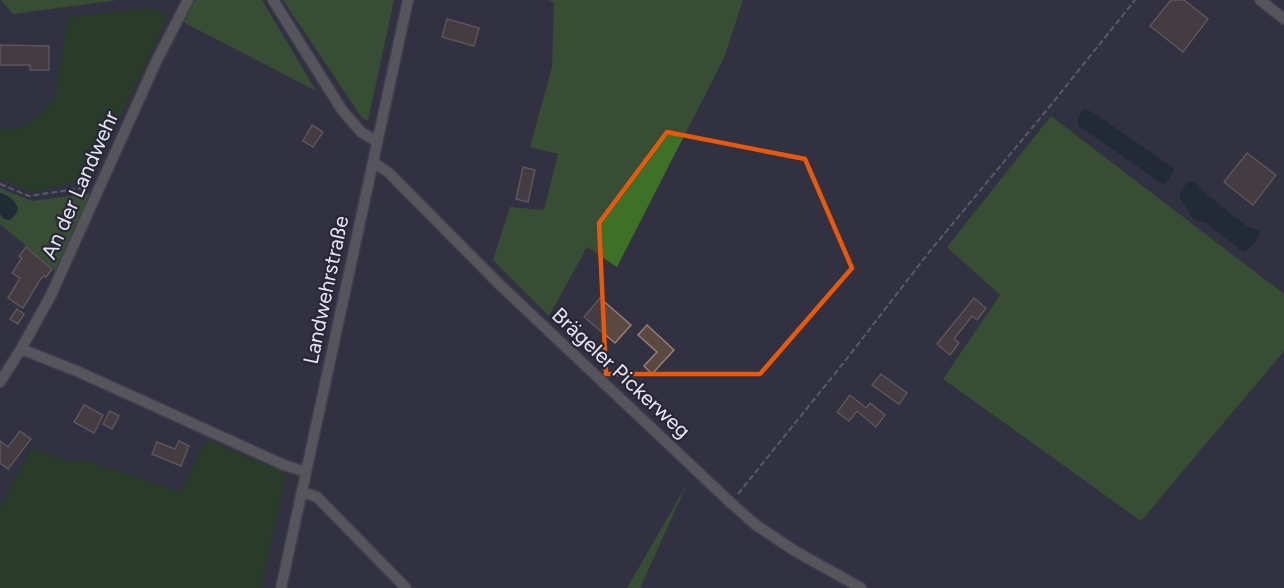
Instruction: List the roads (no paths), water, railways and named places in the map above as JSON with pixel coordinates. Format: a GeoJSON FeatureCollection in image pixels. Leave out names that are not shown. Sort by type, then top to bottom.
{"type":"FeatureCollection","features":[{"type":"Feature","properties":{"kind":"street","name":"An der Landwehr"},"geometry":{"type":"LineString","coordinates":[[0,382],[51,296],[156,62],[188,0]]}},
{"type":"Feature","properties":{"kind":"street"},"geometry":{"type":"LineString","coordinates":[[273,0],[342,110],[361,132],[377,142]]}},
{"type":"Feature","properties":{"kind":"street","name":"Landwehrstraße"},"geometry":{"type":"LineString","coordinates":[[281,588],[408,0]]}},
{"type":"Feature","properties":{"kind":"street"},"geometry":{"type":"LineString","coordinates":[[1260,0],[1284,19]]}},
{"type":"Feature","properties":{"kind":"street","name":"Brägeler Pickerweg"},"geometry":{"type":"LineString","coordinates":[[373,162],[388,173],[501,286],[730,503],[756,525],[795,551],[861,588]]}},
{"type":"Feature","properties":{"kind":"street"},"geometry":{"type":"LineString","coordinates":[[21,349],[80,372],[255,453],[306,472]]}},
{"type":"Feature","properties":{"kind":"street"},"geometry":{"type":"LineString","coordinates":[[302,492],[316,497],[406,588]]}}]}
